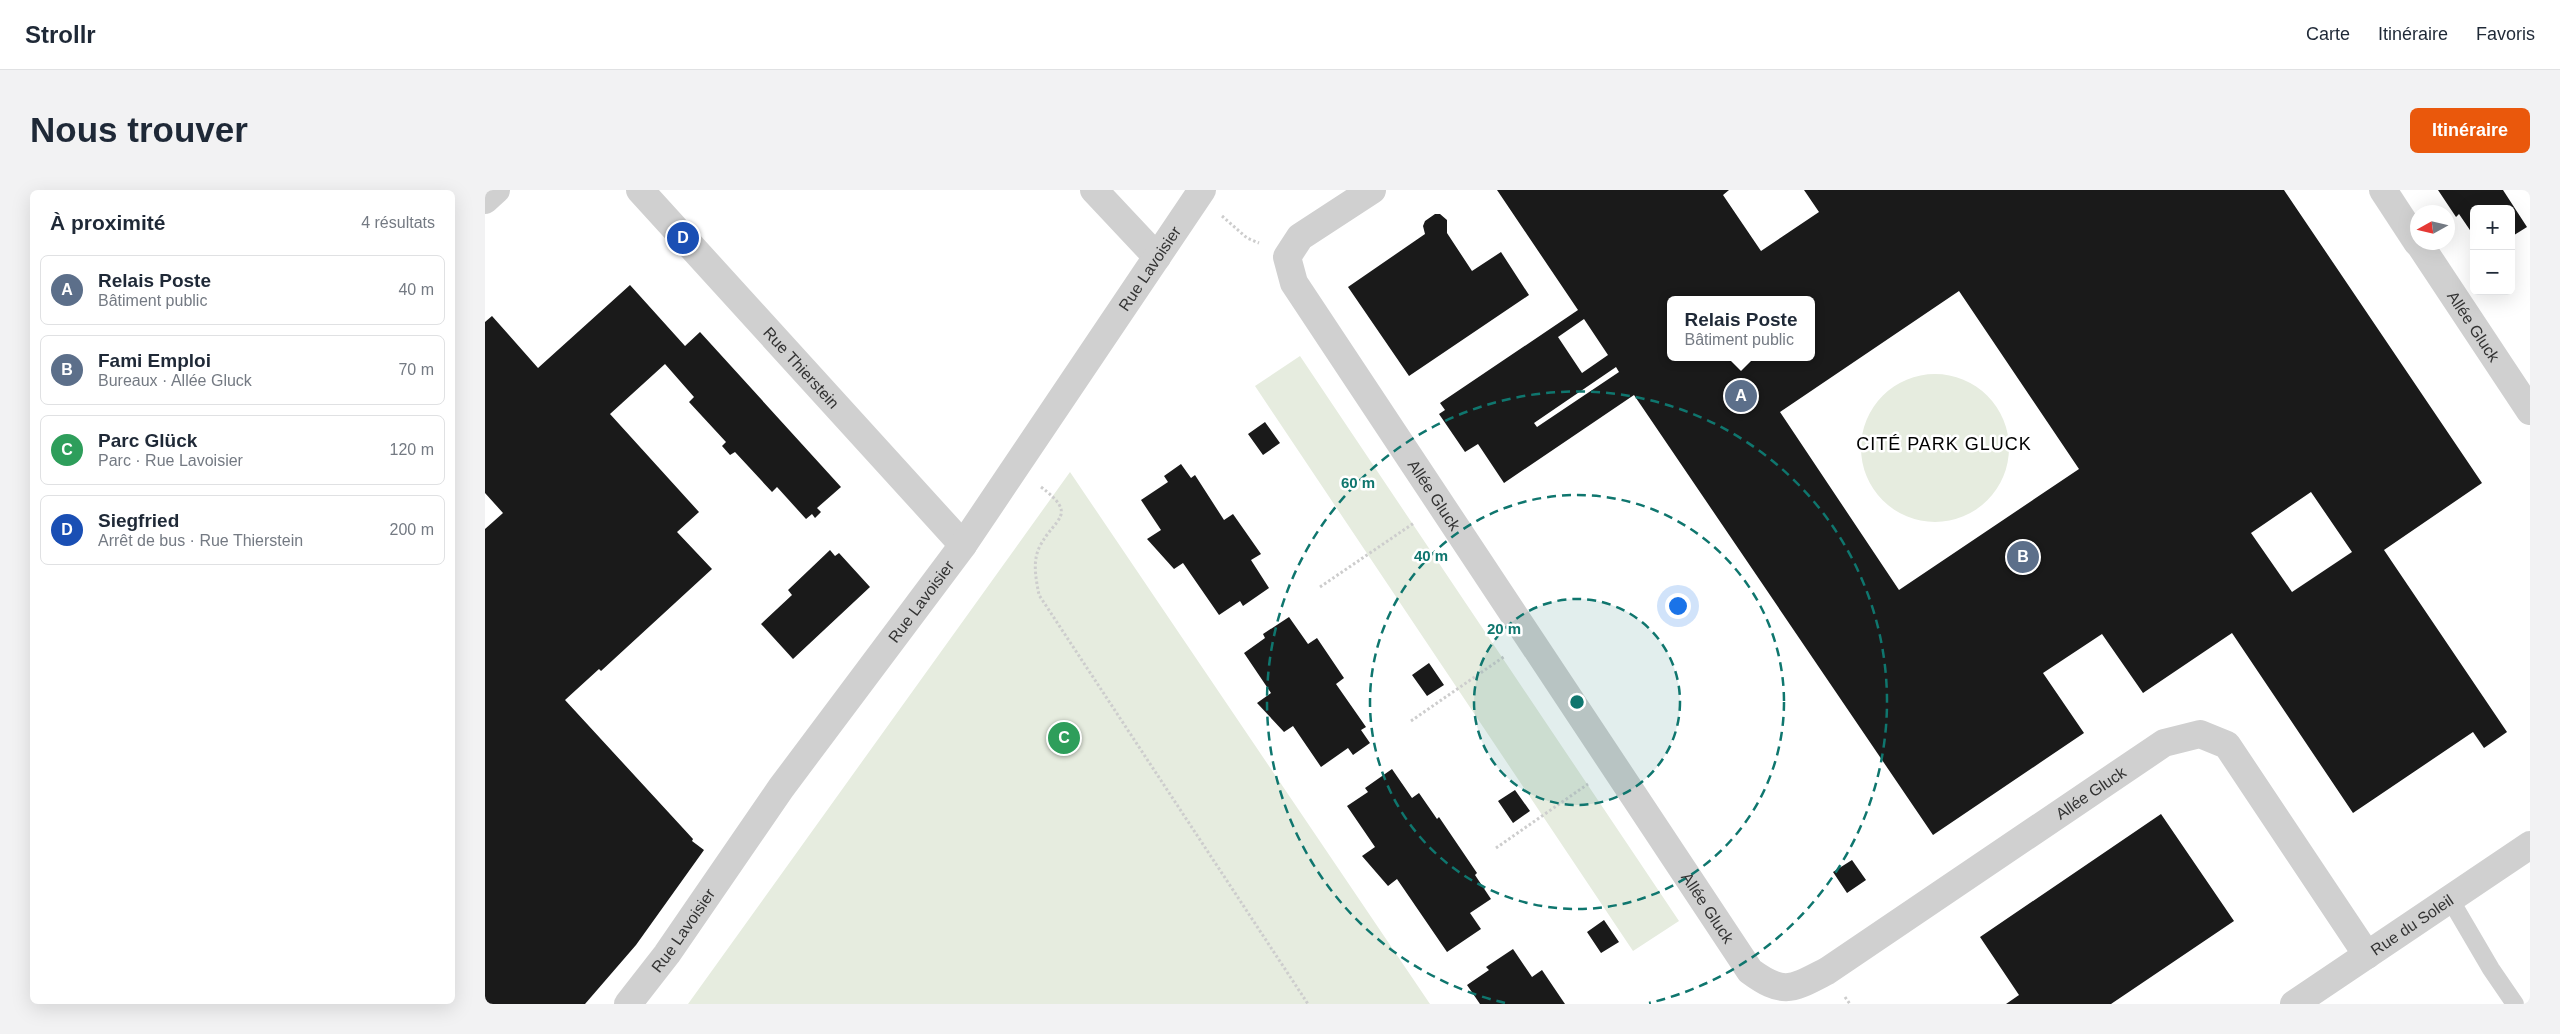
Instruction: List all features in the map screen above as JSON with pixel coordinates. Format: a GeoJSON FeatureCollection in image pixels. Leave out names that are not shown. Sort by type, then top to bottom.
{"type":"FeatureCollection","features":[{"type":"Feature","properties":{"kind":"street"},"geometry":{"type":"LineString","coordinates":[[485,200],[496,190]]}},
{"type":"Feature","properties":{"kind":"street","name":"Rue Thierstein"},"geometry":{"type":"LineString","coordinates":[[640,190],[963,545]]}},
{"type":"Feature","properties":{"kind":"street"},"geometry":{"type":"LineString","coordinates":[[1094,190],[1157,257]]}},
{"type":"Feature","properties":{"kind":"street"},"geometry":{"type":"LineString","coordinates":[[1287,257],[1300,237],[1372,190]]}},
{"type":"Feature","properties":{"kind":"street","name":"Allée Gluck"},"geometry":{"type":"LineString","coordinates":[[2383,190],[2410,230]]}},
{"type":"Feature","properties":{"kind":"street","name":"Rue Lavoisier"},"geometry":{"type":"LineString","coordinates":[[628,1004],[667,954],[781,788],[963,545],[1200,193]]}},
{"type":"Feature","properties":{"kind":"street","name":"Allée Gluck"},"geometry":{"type":"LineString","coordinates":[[2423,250],[2530,412]]}},
{"type":"Feature","properties":{"kind":"street","name":"Allée Gluck"},"geometry":{"type":"LineString","coordinates":[[1287,257],[1294,283],[1440,505],[1750,971],[1769,985],[1795,988],[1827,971],[2164,743],[2200,734],[2227,745],[2367,954]]}},
{"type":"Feature","properties":{"kind":"street","name":"Rue du Soleil"},"geometry":{"type":"LineString","coordinates":[[2294,1004],[2530,845]]}},
{"type":"Feature","properties":{"kind":"lane"},"geometry":{"type":"LineString","coordinates":[[2450,899],[2491,969],[2515,1004]]}},
{"type":"Feature","properties":{"kind":"path"},"geometry":{"type":"LineString","coordinates":[[1200,193],[1247,238],[1287,257]]}},
{"type":"Feature","properties":{"kind":"path"},"geometry":{"type":"LineString","coordinates":[[1015,467],[1058,500],[1062,510],[1059,522],[1040,546],[1035,568],[1039,595],[1308,1004]]}},
{"type":"Feature","properties":{"kind":"path"},"geometry":{"type":"LineString","coordinates":[[1320,587],[1440,505]]}},
{"type":"Feature","properties":{"kind":"path"},"geometry":{"type":"LineString","coordinates":[[1411,721],[1530,639]]}},
{"type":"Feature","properties":{"kind":"path"},"geometry":{"type":"LineString","coordinates":[[1497,848],[1614,766]]}},
{"type":"Feature","properties":{"kind":"shaded area"},"geometry":{"type":"Polygon","coordinates":[[[1300,356],[1679,921],[1633,951],[1255,386],[1300,356]]]}},
{"type":"Feature","properties":{"kind":"shaded area"},"geometry":{"type":"Polygon","coordinates":[[[1935,374],[1963,380],[1987,396],[2003,420],[2009,448],[2003,476],[1987,500],[1963,516],[1935,522],[1907,516],[1883,500],[1867,476],[1861,448],[1867,420],[1883,396],[1907,380],[1935,374]]]}},
{"type":"Feature","properties":{"kind":"shaded area"},"geometry":{"type":"Polygon","coordinates":[[[1070,472],[1430,1004],[688,1004],[1070,472]]]}},
{"type":"Feature","properties":{"kind":"building"},"geometry":{"type":"Polygon","coordinates":[[[1497,190],[1729,190],[1723,195],[1761,251],[1819,212],[1804,190],[2284,190],[2482,483],[2384,550],[2507,732],[2484,748],[2473,732],[2353,813],[2232,633],[2143,693],[2102,634],[2043,673],[2084,733],[1933,835],[1634,395],[1504,483],[1478,444],[1465,452],[1439,414],[1445,410],[1440,403],[1578,310],[1497,190]],[[1959,291],[1780,412],[1899,590],[2079,469],[1959,291]],[[1584,319],[1558,337],[1582,373],[1608,355],[1584,319]],[[1616,367],[1534,423],[1537,427],[1619,372],[1616,367]],[[2311,492],[2251,533],[2292,592],[2352,552],[2311,492]]]}},
{"type":"Feature","properties":{"kind":"building"},"geometry":{"type":"Polygon","coordinates":[[[2438,190],[2503,190],[2513,205],[2470,205],[2470,230],[2459,214],[2456,217],[2455,216],[2455,205],[2448,205],[2438,190]]]}},
{"type":"Feature","properties":{"kind":"building"},"geometry":{"type":"Polygon","coordinates":[[[2515,208],[2527,227],[2515,234],[2515,208]]]}},
{"type":"Feature","properties":{"kind":"building"},"geometry":{"type":"Polygon","coordinates":[[[1435,214],[1440,214],[1447,220],[1447,233],[1472,271],[1501,252],[1529,295],[1409,376],[1348,287],[1425,234],[1423,226],[1425,221],[1435,214]]]}},
{"type":"Feature","properties":{"kind":"building"},"geometry":{"type":"Polygon","coordinates":[[[630,285],[685,346],[700,332],[841,487],[817,508],[821,512],[815,518],[812,514],[806,519],[777,487],[772,492],[735,452],[730,455],[722,446],[726,442],[689,402],[694,397],[665,364],[610,414],[699,512],[677,532],[712,569],[601,671],[599,669],[565,700],[693,839],[692,841],[704,850],[636,945],[585,1004],[485,1004],[485,529],[503,513],[485,493],[485,322],[492,316],[538,368],[630,285]]]}},
{"type":"Feature","properties":{"kind":"building"},"geometry":{"type":"Polygon","coordinates":[[[1265,422],[1280,443],[1263,455],[1248,434],[1265,422]]]}},
{"type":"Feature","properties":{"kind":"building"},"geometry":{"type":"Polygon","coordinates":[[[1181,464],[1191,478],[1195,475],[1224,520],[1233,514],[1261,554],[1251,560],[1269,588],[1243,606],[1240,601],[1219,615],[1183,563],[1174,569],[1147,539],[1161,530],[1141,500],[1168,482],[1164,476],[1181,464]]]}},
{"type":"Feature","properties":{"kind":"building"},"geometry":{"type":"Polygon","coordinates":[[[830,550],[835,556],[839,553],[870,587],[793,659],[761,624],[792,595],[788,590],[830,550]]]}},
{"type":"Feature","properties":{"kind":"building"},"geometry":{"type":"Polygon","coordinates":[[[1289,617],[1308,644],[1317,638],[1344,678],[1336,684],[1366,727],[1361,730],[1370,743],[1353,755],[1348,748],[1321,767],[1293,726],[1284,732],[1257,703],[1271,693],[1244,653],[1265,638],[1263,634],[1289,617]]]}},
{"type":"Feature","properties":{"kind":"building"},"geometry":{"type":"Polygon","coordinates":[[[1429,663],[1444,685],[1427,696],[1412,675],[1429,663]]]}},
{"type":"Feature","properties":{"kind":"building"},"geometry":{"type":"Polygon","coordinates":[[[1392,769],[1412,798],[1419,793],[1437,819],[1439,817],[1477,873],[1475,875],[1491,899],[1470,913],[1481,929],[1447,952],[1397,879],[1388,886],[1362,856],[1375,847],[1347,806],[1368,792],[1365,788],[1392,769]]]}},
{"type":"Feature","properties":{"kind":"building"},"geometry":{"type":"Polygon","coordinates":[[[1515,790],[1530,811],[1513,823],[1498,801],[1515,790]]]}},
{"type":"Feature","properties":{"kind":"building"},"geometry":{"type":"Polygon","coordinates":[[[2161,814],[2234,921],[2111,1004],[2006,1004],[2019,995],[1980,937],[2161,814]]]}},
{"type":"Feature","properties":{"kind":"building"},"geometry":{"type":"Polygon","coordinates":[[[1852,860],[1866,880],[1847,893],[1833,872],[1852,860]]]}},
{"type":"Feature","properties":{"kind":"building"},"geometry":{"type":"Polygon","coordinates":[[[1604,920],[1619,942],[1601,953],[1587,932],[1604,920]]]}},
{"type":"Feature","properties":{"kind":"building"},"geometry":{"type":"Polygon","coordinates":[[[1513,949],[1532,977],[1542,970],[1565,1004],[1480,1004],[1467,985],[1489,970],[1486,967],[1513,949]]]}},
{"type":"Feature","properties":{"kind":"place","name":"Siegfried"},"geometry":{"type":"Point","coordinates":[683,238]}},
{"type":"Feature","properties":{"kind":"place","name":"Relais Poste"},"geometry":{"type":"Point","coordinates":[1741,396]}},
{"type":"Feature","properties":{"kind":"place","name":"Fami Emploi"},"geometry":{"type":"Point","coordinates":[2023,557]}},
{"type":"Feature","properties":{"kind":"place","name":"Parc Glück"},"geometry":{"type":"Point","coordinates":[1064,738]}},
{"type":"Feature","properties":{"kind":"district","name":"CITÉ PARK GLUCK"},"geometry":{"type":"Point","coordinates":[1944,444]}}]}
